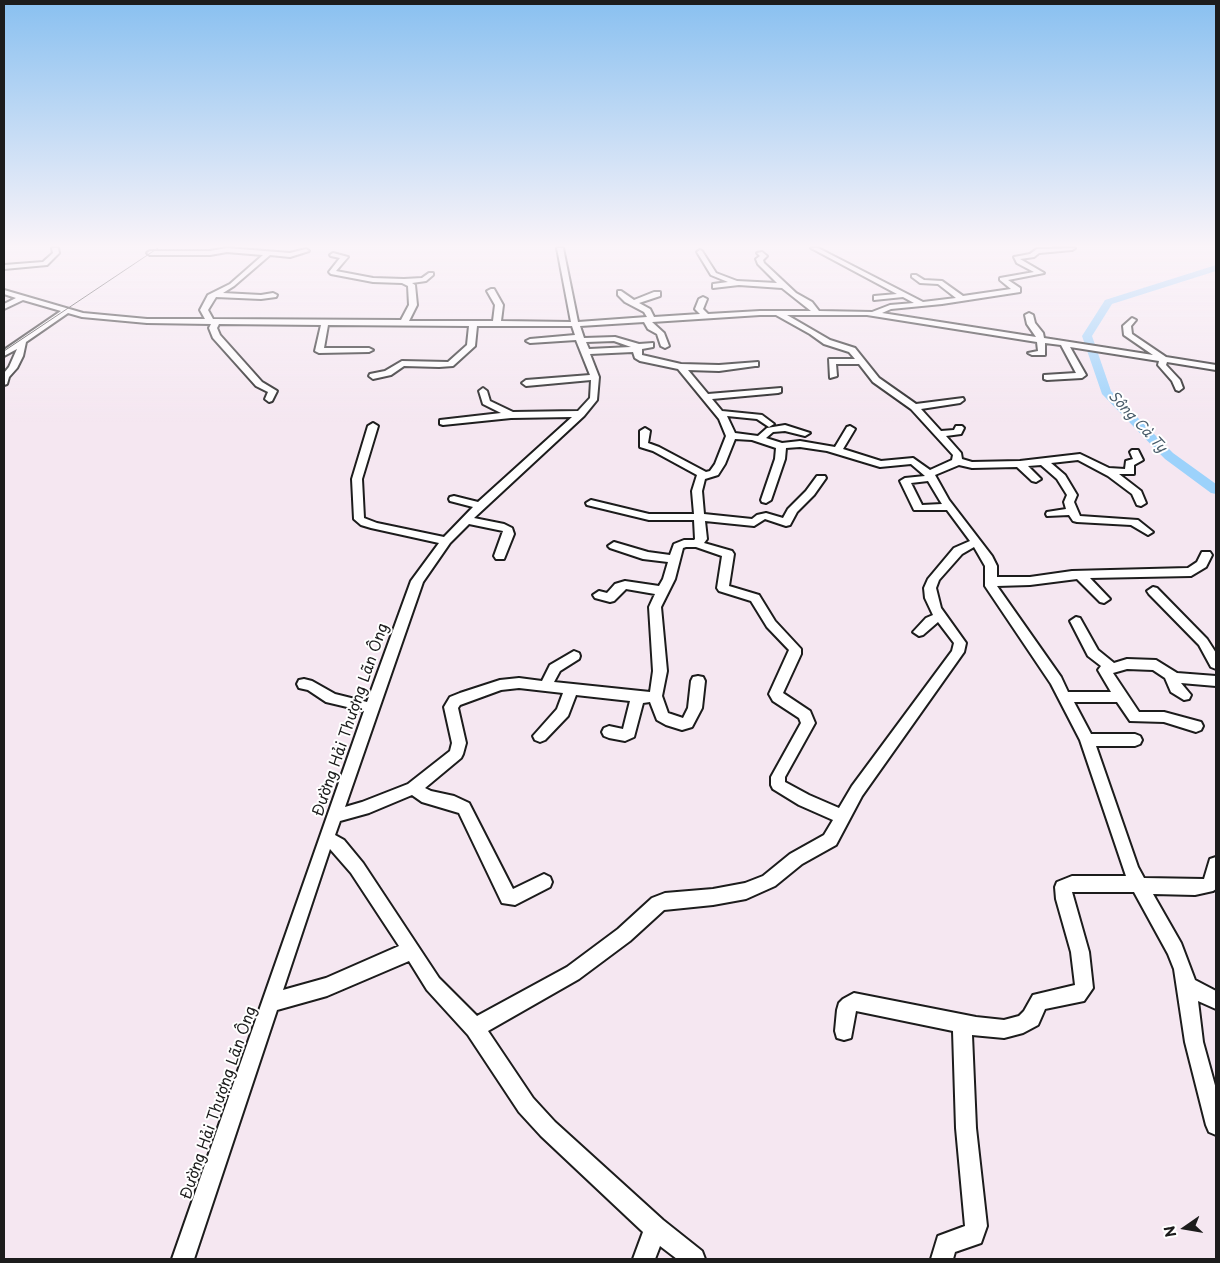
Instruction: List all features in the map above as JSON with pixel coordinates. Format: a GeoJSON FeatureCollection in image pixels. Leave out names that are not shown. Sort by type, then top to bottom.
{"type":"FeatureCollection","features":[{"type":"Feature","properties":{"kind":"street"},"geometry":{"type":"LineString","coordinates":[[54,307],[90,317],[120,320],[497,323],[580,338],[649,320],[776,313],[872,314],[1216,367]]}},
{"type":"Feature","properties":{"kind":"street"},"geometry":{"type":"LineString","coordinates":[[206,307],[204,310],[213,321],[216,336],[259,384],[273,391],[269,399]]}},
{"type":"Feature","properties":{"kind":"street"},"geometry":{"type":"LineString","coordinates":[[404,322],[412,307]]}},
{"type":"Feature","properties":{"kind":"street"},"geometry":{"type":"LineString","coordinates":[[497,323],[499,307]]}},
{"type":"Feature","properties":{"kind":"street","name":"Đường Hải Thượng Lãn Ông"},"geometry":{"type":"LineString","coordinates":[[183,1259],[326,838],[417,581],[446,540],[480,506],[581,414],[594,398],[594,377],[580,338],[573,307]]}},
{"type":"Feature","properties":{"kind":"street"},"geometry":{"type":"LineString","coordinates":[[640,307],[647,311],[651,327],[660,333],[665,346]]}},
{"type":"Feature","properties":{"kind":"street"},"geometry":{"type":"LineString","coordinates":[[812,307],[816,312]]}},
{"type":"Feature","properties":{"kind":"street"},"geometry":{"type":"LineString","coordinates":[[872,314],[897,307]]}},
{"type":"Feature","properties":{"kind":"street"},"geometry":{"type":"LineString","coordinates":[[684,310],[699,309],[707,317]]}},
{"type":"Feature","properties":{"kind":"street"},"geometry":{"type":"LineString","coordinates":[[4,354],[63,310]]}},
{"type":"Feature","properties":{"kind":"street"},"geometry":{"type":"LineString","coordinates":[[4,348],[63,310]]}},
{"type":"Feature","properties":{"kind":"street"},"geometry":{"type":"LineString","coordinates":[[776,313],[814,332],[827,342],[851,349],[876,380],[914,406],[958,455],[958,461]]}},
{"type":"Feature","properties":{"kind":"street"},"geometry":{"type":"LineString","coordinates":[[1029,314],[1031,324],[1039,333],[1042,353],[1032,353]]}},
{"type":"Feature","properties":{"kind":"street"},"geometry":{"type":"LineString","coordinates":[[1132,320],[1127,326],[1128,335],[1164,359]]}},
{"type":"Feature","properties":{"kind":"street"},"geometry":{"type":"LineString","coordinates":[[325,322],[319,351],[368,350]]}},
{"type":"Feature","properties":{"kind":"street"},"geometry":{"type":"LineString","coordinates":[[373,376],[388,373],[402,363],[450,364],[472,345],[473,323]]}},
{"type":"Feature","properties":{"kind":"street"},"geometry":{"type":"LineString","coordinates":[[530,342],[580,338],[615,339],[637,348],[650,345]]}},
{"type":"Feature","properties":{"kind":"street"},"geometry":{"type":"LineString","coordinates":[[4,382],[5,377],[13,368],[19,356],[23,340]]}},
{"type":"Feature","properties":{"kind":"street"},"geometry":{"type":"LineString","coordinates":[[1047,377],[1082,375],[1066,344]]}},
{"type":"Feature","properties":{"kind":"street"},"geometry":{"type":"LineString","coordinates":[[637,348],[638,356],[643,359],[681,367],[719,368],[755,364]]}},
{"type":"Feature","properties":{"kind":"street"},"geometry":{"type":"LineString","coordinates":[[1164,359],[1162,365],[1176,380],[1179,388]]}},
{"type":"Feature","properties":{"kind":"street"},"geometry":{"type":"LineString","coordinates":[[833,376],[832,361],[862,362]]}},
{"type":"Feature","properties":{"kind":"street"},"geometry":{"type":"LineString","coordinates":[[681,367],[708,397],[726,424],[731,436],[720,464],[714,472],[700,478],[697,491],[701,540],[697,544]]}},
{"type":"Feature","properties":{"kind":"street"},"geometry":{"type":"LineString","coordinates":[[526,383],[594,377]]}},
{"type":"Feature","properties":{"kind":"street"},"geometry":{"type":"LineString","coordinates":[[708,397],[778,390]]}},
{"type":"Feature","properties":{"kind":"street"},"geometry":{"type":"LineString","coordinates":[[483,391],[486,402],[506,413]]}},
{"type":"Feature","properties":{"kind":"street"},"geometry":{"type":"LineString","coordinates":[[914,406],[960,400]]}},
{"type":"Feature","properties":{"kind":"street"},"geometry":{"type":"LineString","coordinates":[[442,422],[506,413]]}},
{"type":"Feature","properties":{"kind":"street"},"geometry":{"type":"LineString","coordinates":[[470,415],[506,413],[581,414]]}},
{"type":"Feature","properties":{"kind":"street"},"geometry":{"type":"LineString","coordinates":[[719,413],[760,416],[769,424]]}},
{"type":"Feature","properties":{"kind":"street"},"geometry":{"type":"LineString","coordinates":[[373,426],[356,478],[359,519],[365,524],[446,540]]}},
{"type":"Feature","properties":{"kind":"street"},"geometry":{"type":"LineString","coordinates":[[758,439],[770,430],[785,428],[805,432]]}},
{"type":"Feature","properties":{"kind":"street"},"geometry":{"type":"LineString","coordinates":[[940,434],[958,432],[959,428]]}},
{"type":"Feature","properties":{"kind":"street"},"geometry":{"type":"LineString","coordinates":[[837,450],[844,442],[850,429]]}},
{"type":"Feature","properties":{"kind":"street"},"geometry":{"type":"LineString","coordinates":[[644,431],[643,445],[656,449],[704,475]]}},
{"type":"Feature","properties":{"kind":"street"},"geometry":{"type":"LineString","coordinates":[[731,436],[758,439],[781,446],[800,444],[837,450],[880,464],[913,461],[930,476],[949,507],[990,564],[990,581],[997,596],[1065,697],[1087,740],[1137,884],[1175,949],[1187,986],[1194,1042],[1216,1124]]}},
{"type":"Feature","properties":{"kind":"street"},"geometry":{"type":"LineString","coordinates":[[766,500],[780,459],[781,446]]}},
{"type":"Feature","properties":{"kind":"street"},"geometry":{"type":"LineString","coordinates":[[1107,471],[1130,472],[1129,463],[1138,460],[1134,452]]}},
{"type":"Feature","properties":{"kind":"street"},"geometry":{"type":"LineString","coordinates":[[949,507],[918,508],[905,481],[930,476],[958,461],[976,465],[1020,464],[1078,457],[1107,471],[1137,493],[1141,503]]}},
{"type":"Feature","properties":{"kind":"street"},"geometry":{"type":"LineString","coordinates":[[1044,462],[1061,477],[1072,493],[1069,502],[1072,512],[1078,519],[1134,522],[1148,532]]}},
{"type":"Feature","properties":{"kind":"street"},"geometry":{"type":"LineString","coordinates":[[1020,464],[1036,479]]}},
{"type":"Feature","properties":{"kind":"street"},"geometry":{"type":"LineString","coordinates":[[591,503],[648,517],[699,517],[754,523],[761,517],[766,516],[786,523],[792,511],[822,478]]}},
{"type":"Feature","properties":{"kind":"street"},"geometry":{"type":"LineString","coordinates":[[454,499],[480,506]]}},
{"type":"Feature","properties":{"kind":"street"},"geometry":{"type":"LineString","coordinates":[[1051,514],[1072,512]]}},
{"type":"Feature","properties":{"kind":"street"},"geometry":{"type":"LineString","coordinates":[[466,520],[504,527],[508,530],[509,534],[500,556]]}},
{"type":"Feature","properties":{"kind":"street"},"geometry":{"type":"LineString","coordinates":[[475,1028],[578,969],[624,936],[661,902],[734,894],[764,884],[796,859],[826,843],[836,832],[857,792],[882,755],[960,647],[956,636],[940,616],[931,598],[932,582],[958,551],[976,542]]}},
{"type":"Feature","properties":{"kind":"street"},"geometry":{"type":"LineString","coordinates":[[654,696],[658,690],[660,671],[655,614],[662,591],[669,579],[679,544],[697,544],[728,554],[723,588],[755,598],[771,624],[795,649],[792,661],[776,694],[778,698],[805,714],[808,723],[778,777],[778,785],[804,800],[843,817]]}},
{"type":"Feature","properties":{"kind":"street"},"geometry":{"type":"LineString","coordinates":[[614,546],[647,556],[674,559]]}},
{"type":"Feature","properties":{"kind":"street"},"geometry":{"type":"LineString","coordinates":[[990,581],[1030,581],[1080,575],[1191,572],[1202,564],[1206,555]]}},
{"type":"Feature","properties":{"kind":"street"},"geometry":{"type":"LineString","coordinates":[[1080,575],[1104,599]]}},
{"type":"Feature","properties":{"kind":"street"},"geometry":{"type":"LineString","coordinates":[[599,595],[610,598],[620,587],[625,585],[662,591]]}},
{"type":"Feature","properties":{"kind":"street"},"geometry":{"type":"LineString","coordinates":[[1154,591],[1203,642],[1216,664]]}},
{"type":"Feature","properties":{"kind":"street"},"geometry":{"type":"LineString","coordinates":[[919,632],[930,621],[940,616]]}},
{"type":"Feature","properties":{"kind":"street"},"geometry":{"type":"LineString","coordinates":[[1076,621],[1093,653],[1112,668]]}},
{"type":"Feature","properties":{"kind":"street"},"geometry":{"type":"LineString","coordinates":[[546,686],[555,668],[574,656]]}},
{"type":"Feature","properties":{"kind":"street"},"geometry":{"type":"LineString","coordinates":[[1184,695],[1176,688],[1171,677],[1161,668],[1150,663],[1127,664],[1106,670],[1135,717],[1164,717],[1196,726]]}},
{"type":"Feature","properties":{"kind":"street"},"geometry":{"type":"LineString","coordinates":[[1171,677],[1216,680]]}},
{"type":"Feature","properties":{"kind":"street"},"geometry":{"type":"LineString","coordinates":[[654,696],[662,716],[671,721],[685,724],[691,718],[695,708],[698,681]]}},
{"type":"Feature","properties":{"kind":"street"},"geometry":{"type":"LineString","coordinates":[[335,816],[364,808],[412,788],[434,773],[458,750],[459,743],[451,712],[454,702],[506,684],[526,683],[638,697],[654,696]]}},
{"type":"Feature","properties":{"kind":"street"},"geometry":{"type":"LineString","coordinates":[[304,684],[312,686],[331,698],[372,708]]}},
{"type":"Feature","properties":{"kind":"street"},"geometry":{"type":"LineString","coordinates":[[540,736],[563,712],[571,689]]}},
{"type":"Feature","properties":{"kind":"street"},"geometry":{"type":"LineString","coordinates":[[609,732],[625,735],[629,733],[638,697]]}},
{"type":"Feature","properties":{"kind":"street"},"geometry":{"type":"LineString","coordinates":[[1065,697],[1122,697]]}},
{"type":"Feature","properties":{"kind":"street"},"geometry":{"type":"LineString","coordinates":[[1087,740],[1136,740]]}},
{"type":"Feature","properties":{"kind":"street"},"geometry":{"type":"LineString","coordinates":[[412,788],[427,797],[454,803],[464,808],[508,898],[515,898],[544,882]]}},
{"type":"Feature","properties":{"kind":"street"},"geometry":{"type":"LineString","coordinates":[[326,838],[338,845],[357,868],[444,997],[475,1028],[526,1105],[548,1130],[655,1228],[694,1259]]}},
{"type":"Feature","properties":{"kind":"street"},"geometry":{"type":"LineString","coordinates":[[844,1031],[846,1010],[849,1004],[854,1002],[962,1024],[999,1029],[1017,1026],[1031,1018],[1039,1001],[1081,993],[1084,988],[1080,952],[1064,899],[1063,886],[1072,884],[1137,884],[1185,888],[1207,886],[1213,881],[1216,864]]}},
{"type":"Feature","properties":{"kind":"street"},"geometry":{"type":"LineString","coordinates":[[270,1003],[326,987],[401,954],[413,951]]}},
{"type":"Feature","properties":{"kind":"street"},"geometry":{"type":"LineString","coordinates":[[1187,986],[1216,1000]]}},
{"type":"Feature","properties":{"kind":"street"},"geometry":{"type":"LineString","coordinates":[[942,1259],[946,1244],[973,1234],[976,1226],[966,1128],[962,1024]]}},
{"type":"Feature","properties":{"kind":"street"},"geometry":{"type":"LineString","coordinates":[[644,1259],[655,1228]]}},
{"type":"Feature","properties":{"kind":"waterway","name":"Sông Cà Ty"},"geometry":{"type":"LineString","coordinates":[[1105,307],[1087,336],[1106,392],[1169,456],[1216,490]]}},
{"type":"Feature","properties":{"kind":"railway"},"geometry":{"type":"LineString","coordinates":[[4,351],[70,307]]}}]}
